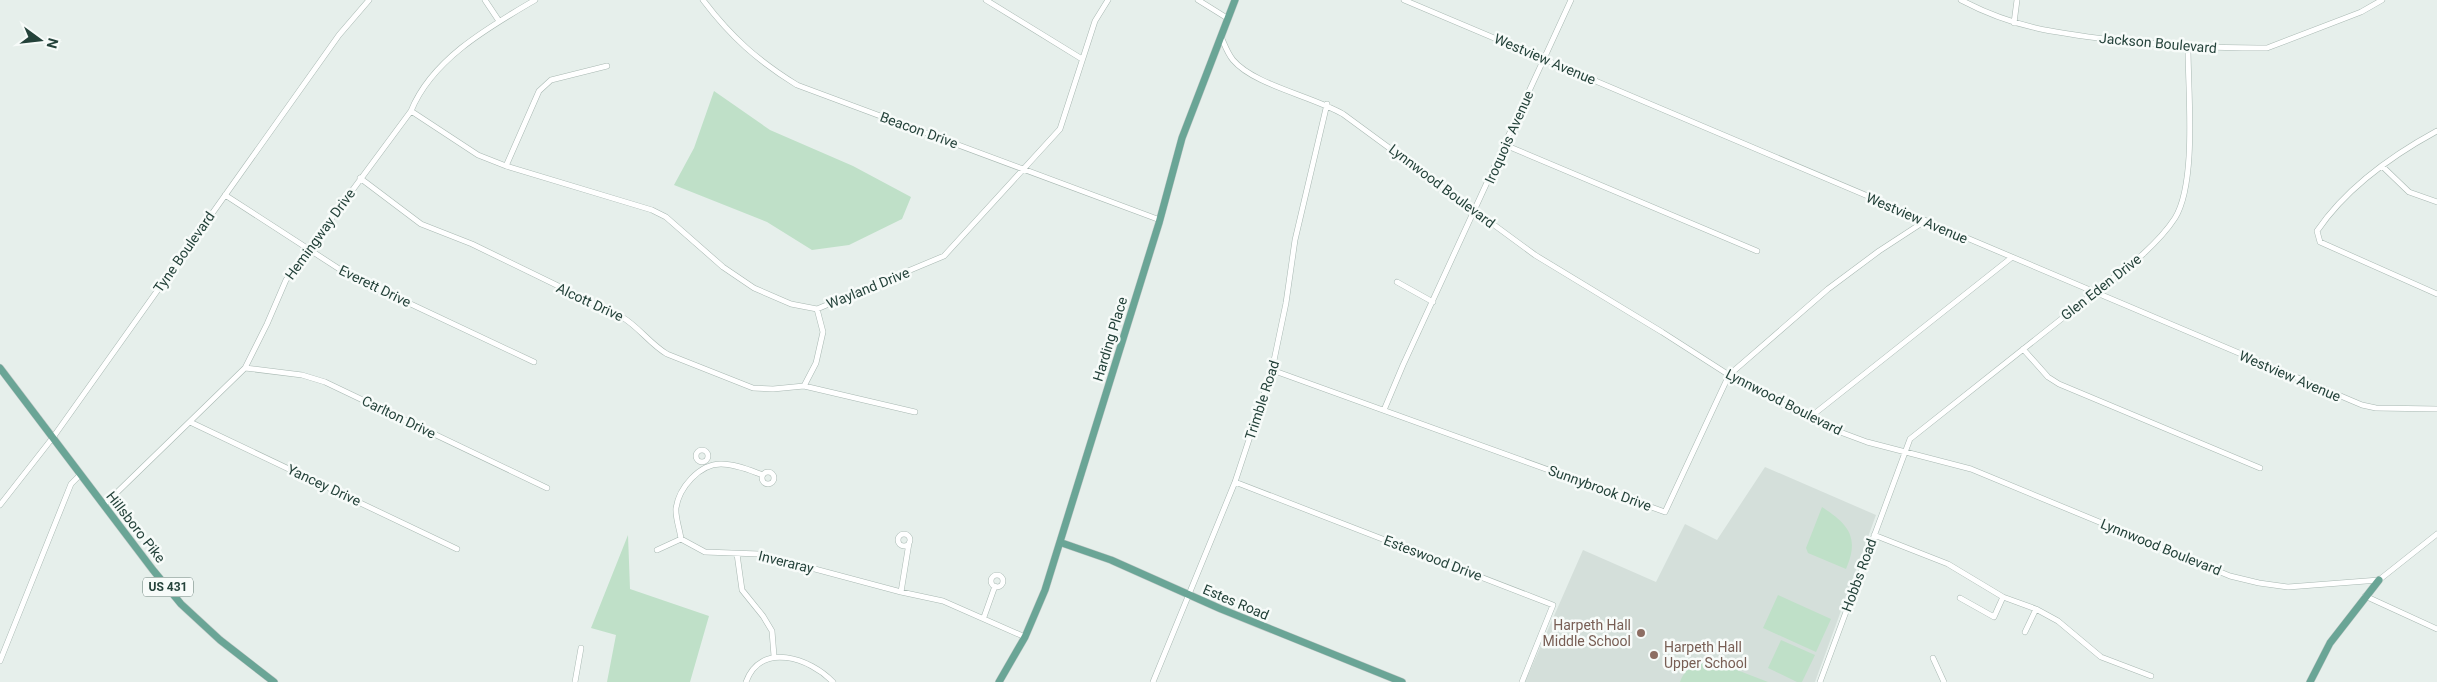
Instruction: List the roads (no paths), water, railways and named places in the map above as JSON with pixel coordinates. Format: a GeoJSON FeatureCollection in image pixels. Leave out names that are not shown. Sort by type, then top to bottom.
{"type":"FeatureCollection","features":[{"type":"Feature","properties":{"kind":"main road","name":"Harding Place"},"geometry":{"type":"LineString","coordinates":[[1000,682],[1025,637],[1042,600],[1062,543],[1160,220],[1182,138],[1207,70],[1222,40],[1227,18],[1235,0]]}},
{"type":"Feature","properties":{"kind":"main road","name":"Hillsboro Pike"},"geometry":{"type":"LineString","coordinates":[[0,368],[181,604],[220,640],[274,682]]}},
{"type":"Feature","properties":{"kind":"main road","name":"Estes Road"},"geometry":{"type":"LineString","coordinates":[[1062,543],[1111,560],[1188,595],[1402,682]]}},
{"type":"Feature","properties":{"kind":"main road"},"geometry":{"type":"LineString","coordinates":[[2310,682],[2330,643],[2379,580]]}},
{"type":"Feature","properties":{"kind":"street","name":"Tyne Boulevard"},"geometry":{"type":"LineString","coordinates":[[0,504],[54,436],[338,36],[368,0]]}},
{"type":"Feature","properties":{"kind":"street"},"geometry":{"type":"LineString","coordinates":[[485,0],[499,22]]}},
{"type":"Feature","properties":{"kind":"street","name":"Hemingway Drive"},"geometry":{"type":"LineString","coordinates":[[104,505],[245,368],[268,324],[286,280],[411,111],[416,99],[453,56],[499,22],[535,0]]}},
{"type":"Feature","properties":{"kind":"street","name":"Beacon Drive"},"geometry":{"type":"LineString","coordinates":[[703,0],[723,27],[755,57],[797,85],[1025,168],[1160,220]]}},
{"type":"Feature","properties":{"kind":"street"},"geometry":{"type":"LineString","coordinates":[[986,0],[1082,59]]}},
{"type":"Feature","properties":{"kind":"street","name":"Wayland Drive"},"geometry":{"type":"LineString","coordinates":[[411,111],[478,154],[506,166],[652,210],[666,217],[723,267],[754,288],[791,304],[817,309],[944,256],[1060,129],[1095,21],[1108,0]]}},
{"type":"Feature","properties":{"kind":"street"},"geometry":{"type":"LineString","coordinates":[[1198,0],[1227,18]]}},
{"type":"Feature","properties":{"kind":"street","name":"Westview Avenue"},"geometry":{"type":"LineString","coordinates":[[1404,0],[2362,405],[2376,408],[2437,409]]}},
{"type":"Feature","properties":{"kind":"street","name":"Iroquois Avenue"},"geometry":{"type":"LineString","coordinates":[[1384,410],[1571,0]]}},
{"type":"Feature","properties":{"kind":"street","name":"Jackson Boulevard"},"geometry":{"type":"LineString","coordinates":[[1961,0],[2014,23],[2061,34],[2188,48],[2268,48],[2361,12],[2382,0]]}},
{"type":"Feature","properties":{"kind":"street"},"geometry":{"type":"LineString","coordinates":[[2014,23],[2017,0]]}},
{"type":"Feature","properties":{"kind":"street","name":"Lynnwood Boulevard"},"geometry":{"type":"LineString","coordinates":[[1222,40],[1230,57],[1246,72],[1327,104],[1352,119],[1536,256],[1729,375],[1809,418],[1867,442],[1971,469],[2230,576],[2259,584],[2288,587],[2379,580]]}},
{"type":"Feature","properties":{"kind":"street","name":"Glen Eden Drive"},"geometry":{"type":"LineString","coordinates":[[1898,467],[1910,439],[2157,241],[2175,217],[2184,196],[2189,174],[2188,48]]}},
{"type":"Feature","properties":{"kind":"street"},"geometry":{"type":"LineString","coordinates":[[506,166],[539,91],[551,80],[607,66]]}},
{"type":"Feature","properties":{"kind":"street","name":"Trimble Road"},"geometry":{"type":"LineString","coordinates":[[1153,682],[1235,482],[1272,370],[1286,303],[1294,240],[1327,104]]}},
{"type":"Feature","properties":{"kind":"street"},"geometry":{"type":"LineString","coordinates":[[2437,131],[2382,166],[2352,189],[2329,213],[2317,231],[2320,242],[2437,294]]}},
{"type":"Feature","properties":{"kind":"street"},"geometry":{"type":"LineString","coordinates":[[1505,145],[1756,251]]}},
{"type":"Feature","properties":{"kind":"street"},"geometry":{"type":"LineString","coordinates":[[2382,166],[2409,192],[2437,202]]}},
{"type":"Feature","properties":{"kind":"street","name":"Alcott Drive"},"geometry":{"type":"LineString","coordinates":[[360,178],[420,224],[472,244],[622,317],[634,324],[654,346],[667,354],[753,388],[773,389],[804,386],[916,412]]}},
{"type":"Feature","properties":{"kind":"street","name":"Everett Drive"},"geometry":{"type":"LineString","coordinates":[[224,195],[347,274],[534,362]]}},
{"type":"Feature","properties":{"kind":"street","name":"Sunnybrook Drive"},"geometry":{"type":"LineString","coordinates":[[1272,370],[1665,512],[1729,375],[1828,289],[1879,250],[1925,221]]}},
{"type":"Feature","properties":{"kind":"street"},"geometry":{"type":"LineString","coordinates":[[1809,418],[2011,258]]}},
{"type":"Feature","properties":{"kind":"street"},"geometry":{"type":"LineString","coordinates":[[1397,282],[1433,302]]}},
{"type":"Feature","properties":{"kind":"street"},"geometry":{"type":"LineString","coordinates":[[804,386],[816,363],[824,332],[817,309]]}},
{"type":"Feature","properties":{"kind":"street"},"geometry":{"type":"LineString","coordinates":[[2023,349],[2048,377],[2059,384],[2260,468]]}},
{"type":"Feature","properties":{"kind":"street","name":"Carlton Drive"},"geometry":{"type":"LineString","coordinates":[[245,368],[302,375],[325,382],[547,488]]}},
{"type":"Feature","properties":{"kind":"street","name":"Yancey Drive"},"geometry":{"type":"LineString","coordinates":[[190,422],[457,550]]}},
{"type":"Feature","properties":{"kind":"street"},"geometry":{"type":"LineString","coordinates":[[705,461],[708,468]]}},
{"type":"Feature","properties":{"kind":"street"},"geometry":{"type":"LineString","coordinates":[[658,550],[681,539],[676,509],[684,487],[693,477],[718,464],[730,465],[762,475]]}},
{"type":"Feature","properties":{"kind":"street","name":"Hobbs Road"},"geometry":{"type":"LineString","coordinates":[[1820,682],[1898,467]]}},
{"type":"Feature","properties":{"kind":"street"},"geometry":{"type":"LineString","coordinates":[[0,661],[71,484],[80,474]]}},
{"type":"Feature","properties":{"kind":"street","name":"Esteswood Drive"},"geometry":{"type":"LineString","coordinates":[[1235,482],[1553,605],[1522,682]]}},
{"type":"Feature","properties":{"kind":"street"},"geometry":{"type":"LineString","coordinates":[[1874,534],[1948,564],[2003,597],[2036,609],[2058,621],[2101,657],[2151,676]]}},
{"type":"Feature","properties":{"kind":"street"},"geometry":{"type":"LineString","coordinates":[[2379,580],[2437,534]]}},
{"type":"Feature","properties":{"kind":"street","name":"Inveraray"},"geometry":{"type":"LineString","coordinates":[[681,539],[705,552],[759,554],[901,592],[943,601],[984,617],[1025,637]]}},
{"type":"Feature","properties":{"kind":"street"},"geometry":{"type":"LineString","coordinates":[[901,592],[909,543]]}},
{"type":"Feature","properties":{"kind":"street"},"geometry":{"type":"LineString","coordinates":[[737,554],[742,590],[763,616],[772,631],[774,656]]}},
{"type":"Feature","properties":{"kind":"street"},"geometry":{"type":"LineString","coordinates":[[984,617],[995,586]]}},
{"type":"Feature","properties":{"kind":"street"},"geometry":{"type":"LineString","coordinates":[[2365,596],[2437,628]]}},
{"type":"Feature","properties":{"kind":"street"},"geometry":{"type":"LineString","coordinates":[[1960,598],[1994,617],[2003,597]]}},
{"type":"Feature","properties":{"kind":"street"},"geometry":{"type":"LineString","coordinates":[[2025,632],[2036,609]]}},
{"type":"Feature","properties":{"kind":"street"},"geometry":{"type":"LineString","coordinates":[[575,682],[581,648]]}},
{"type":"Feature","properties":{"kind":"street"},"geometry":{"type":"LineString","coordinates":[[746,682],[748,674],[760,663],[774,656],[798,660],[824,672],[833,682]]}},
{"type":"Feature","properties":{"kind":"street"},"geometry":{"type":"LineString","coordinates":[[1932,658],[1944,682]]}},
{"type":"Feature","properties":{"kind":"place","name":"Harpeth Hall Middle School"},"geometry":{"type":"Point","coordinates":[1641,633]}},
{"type":"Feature","properties":{"kind":"place","name":"Harpeth Hall Upper School"},"geometry":{"type":"Point","coordinates":[1654,655]}}]}
